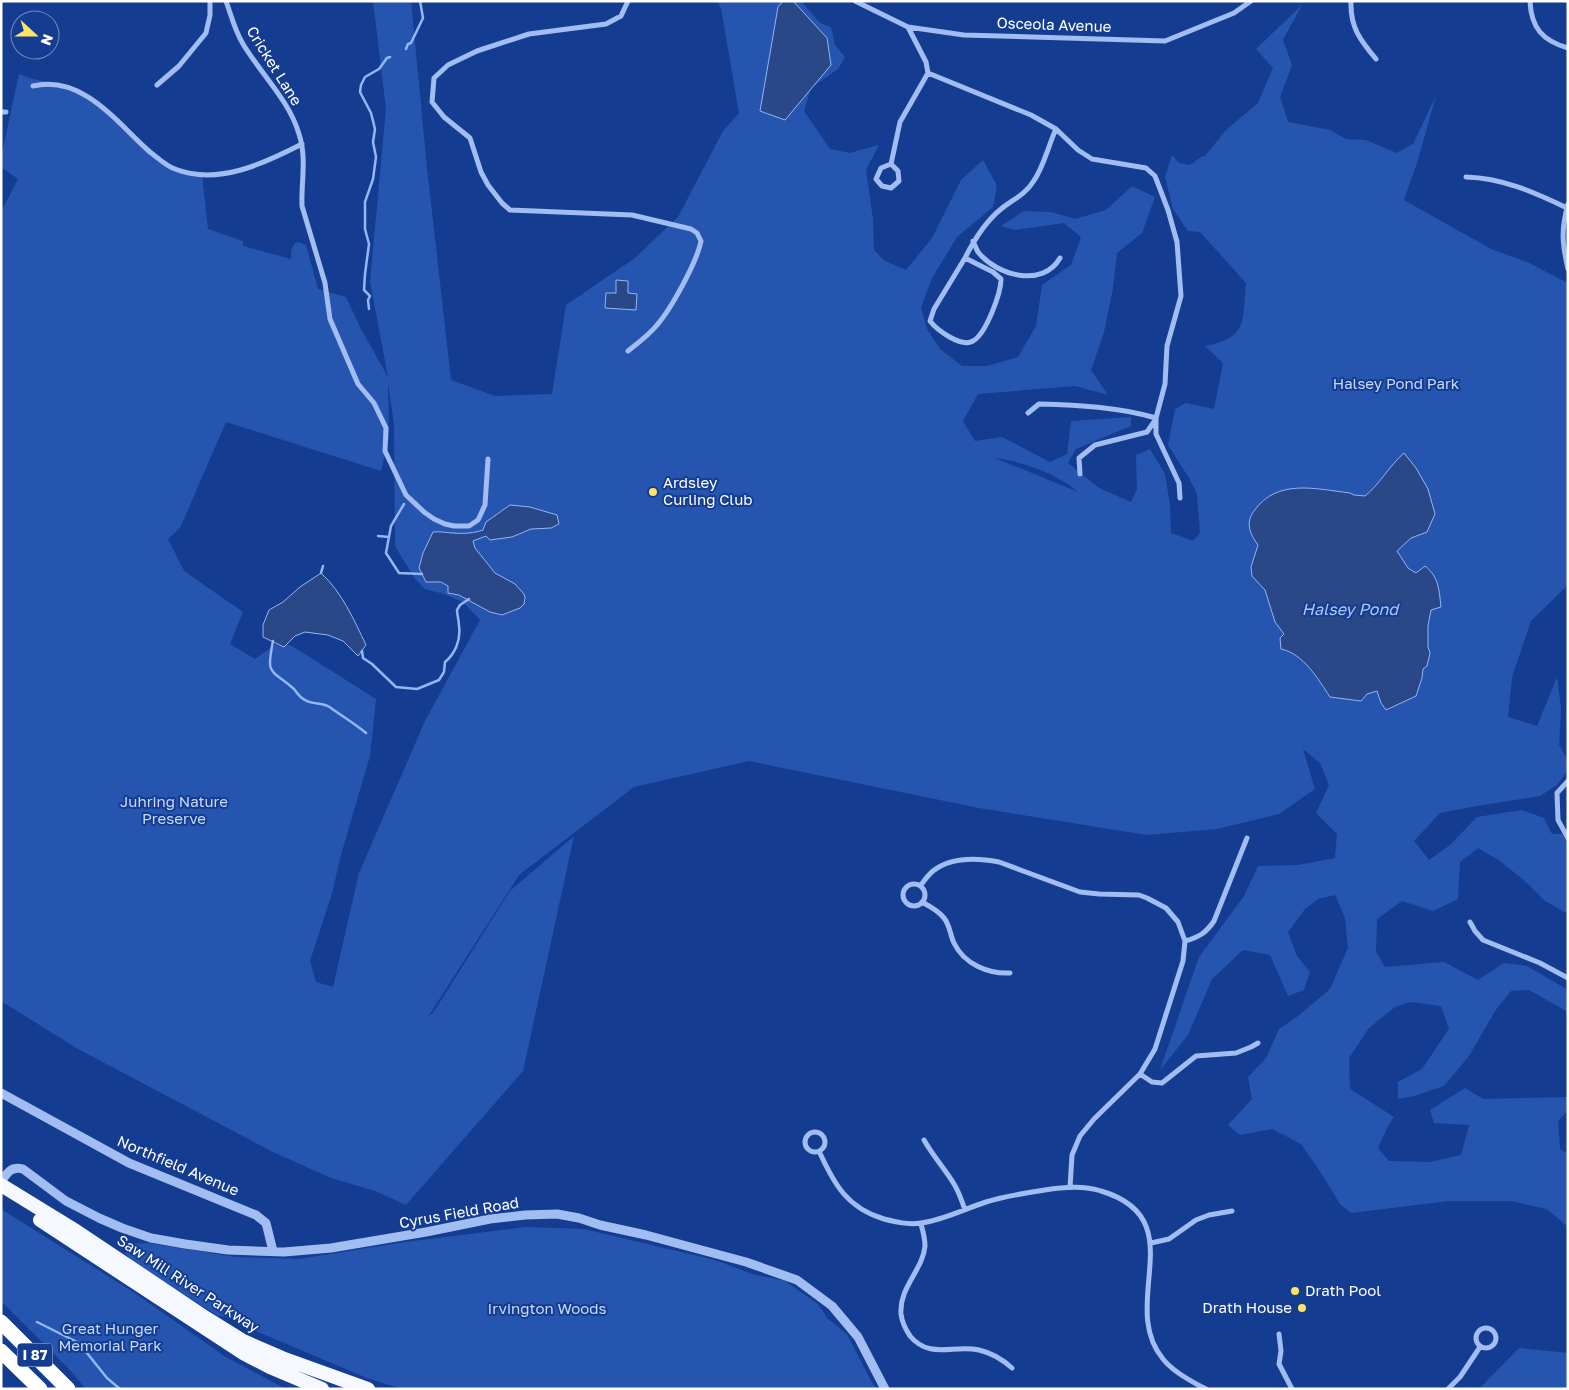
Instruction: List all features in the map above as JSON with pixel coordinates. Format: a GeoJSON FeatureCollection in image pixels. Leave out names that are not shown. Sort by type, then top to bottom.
{"type":"FeatureCollection","features":[{"type":"Feature","properties":{"kind":"highway","name":"Saw Mill River Parkway"},"geometry":{"type":"LineString","coordinates":[[1,1183],[206,1318],[243,1340],[282,1358],[368,1389]]}},
{"type":"Feature","properties":{"kind":"highway","name":"Saw Mill River Parkway"},"geometry":{"type":"LineString","coordinates":[[1,1196],[49,1225],[243,1352],[286,1374],[322,1389]]}},
{"type":"Feature","properties":{"kind":"highway","name":"I 87"},"geometry":{"type":"LineString","coordinates":[[1,1322],[68,1389]]}},
{"type":"Feature","properties":{"kind":"highway","name":"I 87"},"geometry":{"type":"LineString","coordinates":[[1,1350],[40,1389]]}},
{"type":"Feature","properties":{"kind":"street"},"geometry":{"type":"LineString","coordinates":[[157,86],[179,66],[206,33],[210,15],[210,1]]}},
{"type":"Feature","properties":{"kind":"street","name":"Cricket Lane"},"geometry":{"type":"LineString","coordinates":[[226,1],[243,44],[287,107],[297,128],[304,156],[302,206],[325,283],[330,319],[358,384],[374,403],[386,428],[385,451],[406,495],[424,512],[440,522],[454,526],[469,526],[478,520],[484,505],[488,459]]}},
{"type":"Feature","properties":{"kind":"street"},"geometry":{"type":"LineString","coordinates":[[628,1],[621,16],[606,24],[528,34],[477,51],[448,65],[434,78],[432,102],[444,117],[470,138],[481,172],[488,185],[510,210],[632,215],[682,226],[692,229],[696,233],[701,241],[700,247],[694,263],[667,312],[656,326],[628,351]]}},
{"type":"Feature","properties":{"kind":"street","name":"Osceola Avenue"},"geometry":{"type":"LineString","coordinates":[[855,1],[908,27],[964,35],[1165,41],[1234,13],[1251,1]]}},
{"type":"Feature","properties":{"kind":"street"},"geometry":{"type":"LineString","coordinates":[[1351,1],[1353,26],[1360,39],[1376,59]]}},
{"type":"Feature","properties":{"kind":"street"},"geometry":{"type":"LineString","coordinates":[[1530,1],[1530,10],[1534,22],[1542,36],[1556,45],[1568,48]]}},
{"type":"Feature","properties":{"kind":"street"},"geometry":{"type":"LineString","coordinates":[[891,164],[900,122],[928,73],[926,62],[908,27]]}},
{"type":"Feature","properties":{"kind":"street"},"geometry":{"type":"LineString","coordinates":[[928,73],[1031,115],[1056,129],[1078,150],[1092,159],[1146,168],[1154,176],[1168,210],[1177,242],[1181,296],[1167,346],[1165,384],[1156,418],[1156,434],[1179,483],[1180,498]]}},
{"type":"Feature","properties":{"kind":"street"},"geometry":{"type":"LineString","coordinates":[[33,86],[54,84],[73,89],[92,99],[160,161],[174,169],[190,173],[206,175],[234,171],[269,160],[302,144]]}},
{"type":"Feature","properties":{"kind":"street"},"geometry":{"type":"LineString","coordinates":[[965,258],[993,272],[1000,279],[1001,288],[991,315],[978,338],[965,343],[953,339],[940,331],[930,321],[934,309],[965,258],[973,241],[989,219],[1001,208],[1022,195],[1033,182],[1056,129]]}},
{"type":"Feature","properties":{"kind":"street"},"geometry":{"type":"LineString","coordinates":[[891,164],[898,171],[899,181],[891,188],[882,186],[876,179],[880,168],[891,164]]}},
{"type":"Feature","properties":{"kind":"street"},"geometry":{"type":"LineString","coordinates":[[1466,177],[1516,185],[1567,206],[1562,227],[1563,245],[1568,269]]}},
{"type":"Feature","properties":{"kind":"street"},"geometry":{"type":"LineString","coordinates":[[973,241],[977,251],[990,263],[1002,271],[1014,275],[1027,276],[1044,272],[1055,266],[1060,258]]}},
{"type":"Feature","properties":{"kind":"street"},"geometry":{"type":"LineString","coordinates":[[1028,413],[1039,404],[1066,404],[1132,412],[1156,418]]}},
{"type":"Feature","properties":{"kind":"street"},"geometry":{"type":"LineString","coordinates":[[1080,474],[1079,458],[1095,445],[1147,432],[1156,418]]}},
{"type":"Feature","properties":{"kind":"street"},"geometry":{"type":"LineString","coordinates":[[1568,781],[1557,793],[1558,820],[1568,838]]}},
{"type":"Feature","properties":{"kind":"street"},"geometry":{"type":"LineString","coordinates":[[1185,941],[1203,934],[1214,921],[1247,838]]}},
{"type":"Feature","properties":{"kind":"street"},"geometry":{"type":"LineString","coordinates":[[920,886],[932,872],[945,864],[975,860],[999,862],[1080,892],[1128,894],[1147,898],[1166,908],[1178,922],[1185,941],[1183,961],[1150,1061],[1140,1074],[1094,1119],[1080,1136],[1072,1154],[1070,1187]]}},
{"type":"Feature","properties":{"kind":"street"},"geometry":{"type":"LineString","coordinates":[[916,884],[920,886],[924,890],[925,895],[922,902],[912,905],[908,904],[904,892],[908,886],[916,884]]}},
{"type":"Feature","properties":{"kind":"street"},"geometry":{"type":"LineString","coordinates":[[922,902],[942,914],[953,942],[964,957],[986,970],[1010,973]]}},
{"type":"Feature","properties":{"kind":"street"},"geometry":{"type":"LineString","coordinates":[[1470,922],[1482,940],[1540,963],[1568,978]]}},
{"type":"Feature","properties":{"kind":"street"},"geometry":{"type":"LineString","coordinates":[[1140,1074],[1152,1082],[1162,1082],[1196,1056],[1236,1053],[1258,1042]]}},
{"type":"Feature","properties":{"kind":"street","name":"Northfield Avenue"},"geometry":{"type":"LineString","coordinates":[[1,1093],[129,1163],[256,1215],[266,1223],[273,1252]]}},
{"type":"Feature","properties":{"kind":"street"},"geometry":{"type":"LineString","coordinates":[[924,1140],[955,1186],[965,1210]]}},
{"type":"Feature","properties":{"kind":"street"},"geometry":{"type":"LineString","coordinates":[[819,1151],[836,1185],[849,1200],[857,1207],[876,1216],[898,1223],[921,1224],[985,1202],[1009,1196],[1070,1187],[1099,1190],[1125,1202],[1141,1217],[1149,1233],[1151,1243],[1146,1309],[1150,1334],[1157,1350],[1167,1363],[1176,1371],[1206,1389]]}},
{"type":"Feature","properties":{"kind":"street","name":"Cyrus Field Road"},"geometry":{"type":"LineString","coordinates":[[1,1183],[9,1171],[14,1168],[20,1168],[66,1201],[83,1211],[122,1228],[151,1238],[228,1250],[273,1252],[331,1248],[490,1219],[525,1215],[557,1214],[579,1218],[746,1262],[797,1280],[832,1306],[858,1337],[885,1389]]}},
{"type":"Feature","properties":{"kind":"street"},"geometry":{"type":"LineString","coordinates":[[1151,1243],[1169,1239],[1196,1220],[1209,1215],[1232,1211]]}},
{"type":"Feature","properties":{"kind":"street"},"geometry":{"type":"LineString","coordinates":[[921,1224],[925,1238],[924,1253],[905,1288],[902,1305],[901,1314],[907,1331],[914,1341],[929,1349],[978,1349],[998,1357],[1012,1368]]}},
{"type":"Feature","properties":{"kind":"street"},"geometry":{"type":"LineString","coordinates":[[1279,1334],[1281,1351],[1279,1364],[1292,1389]]}},
{"type":"Feature","properties":{"kind":"street"},"geometry":{"type":"LineString","coordinates":[[1448,1389],[1460,1377],[1480,1346]]}},
{"type":"Feature","properties":{"kind":"green space"},"geometry":{"type":"Polygon","coordinates":[[[373,1],[411,1],[427,168],[451,380],[495,396],[552,394],[566,305],[635,258],[678,217],[723,131],[739,113],[721,8],[717,1],[801,1],[820,23],[831,27],[835,45],[845,57],[838,69],[811,88],[804,111],[830,149],[850,153],[879,145],[866,170],[873,219],[874,250],[885,261],[906,270],[932,238],[961,180],[983,160],[997,186],[993,207],[957,237],[932,278],[921,307],[927,329],[940,349],[962,366],[987,366],[1018,357],[1036,326],[1042,285],[1071,265],[1081,237],[1064,223],[1015,230],[1001,226],[1024,211],[1051,212],[1075,219],[1106,210],[1132,186],[1155,197],[1142,233],[1117,253],[1113,288],[1104,332],[1091,370],[1108,395],[1075,386],[978,394],[963,421],[975,441],[1002,437],[1050,462],[1067,454],[1071,421],[1131,417],[1131,426],[1076,449],[1068,463],[1099,488],[1131,502],[1137,489],[1136,455],[1150,449],[1165,474],[1170,505],[1171,533],[1193,541],[1200,533],[1197,494],[1168,445],[1175,409],[1186,403],[1214,409],[1223,363],[1205,346],[1219,343],[1236,332],[1243,317],[1246,283],[1200,232],[1188,231],[1173,209],[1165,177],[1172,155],[1179,163],[1190,165],[1205,156],[1226,130],[1258,103],[1273,68],[1256,49],[1302,5],[1283,40],[1292,65],[1280,97],[1288,122],[1330,130],[1346,139],[1366,140],[1397,153],[1413,144],[1436,96],[1418,160],[1404,200],[1491,249],[1527,262],[1568,283],[1568,585],[1531,621],[1512,677],[1508,717],[1537,726],[1557,677],[1561,709],[1559,745],[1568,761],[1568,770],[1557,785],[1540,796],[1440,813],[1414,841],[1429,860],[1450,845],[1477,817],[1522,810],[1544,818],[1552,834],[1568,834],[1568,911],[1564,912],[1545,901],[1526,882],[1500,861],[1478,848],[1460,862],[1458,899],[1433,911],[1402,901],[1377,919],[1376,952],[1385,967],[1444,962],[1478,980],[1504,963],[1527,966],[1568,990],[1568,1012],[1529,990],[1511,991],[1495,1011],[1469,1056],[1444,1086],[1398,1099],[1398,1082],[1422,1069],[1449,1029],[1441,1006],[1410,1002],[1395,1007],[1369,1028],[1349,1058],[1350,1089],[1394,1117],[1378,1148],[1389,1161],[1430,1162],[1461,1155],[1469,1125],[1434,1123],[1430,1110],[1465,1088],[1483,1099],[1568,1097],[1568,1110],[1558,1121],[1560,1149],[1568,1154],[1568,1227],[1547,1209],[1511,1201],[1449,1201],[1351,1213],[1340,1204],[1301,1144],[1272,1129],[1240,1135],[1228,1125],[1252,1099],[1248,1077],[1266,1058],[1279,1029],[1330,989],[1348,948],[1345,918],[1335,895],[1318,899],[1305,909],[1288,932],[1297,956],[1310,972],[1304,990],[1288,996],[1270,955],[1243,950],[1212,979],[1188,1035],[1160,1070],[1199,957],[1244,896],[1258,866],[1298,865],[1335,858],[1337,834],[1316,813],[1329,785],[1320,763],[1303,749],[1315,789],[1279,814],[1217,829],[1147,835],[979,808],[749,761],[634,787],[519,875],[428,1017],[433,1013],[510,891],[574,836],[523,1071],[406,1205],[375,1191],[331,1178],[273,1152],[78,1049],[1,1001],[1,212],[18,179],[1,167],[1,158],[19,74],[33,79],[68,86],[83,93],[139,142],[174,169],[202,174],[208,229],[243,241],[243,246],[291,259],[294,244],[299,242],[306,245],[318,289],[346,297],[361,329],[388,377],[370,282],[386,109],[373,1]],[[388,382],[389,437],[381,471],[226,422],[180,528],[168,539],[184,571],[243,612],[230,644],[255,659],[279,642],[292,646],[376,699],[370,756],[340,858],[333,890],[310,961],[316,982],[333,987],[359,873],[425,721],[480,620],[463,602],[425,589],[415,579],[395,546],[394,424],[388,382]],[[995,458],[1078,492],[1070,485],[1039,469],[995,458]]]}},
{"type":"Feature","properties":{"kind":"green space","name":"Great Hunger Memorial Park"},"geometry":{"type":"Polygon","coordinates":[[[1,1209],[133,1292],[226,1357],[286,1389],[86,1389],[70,1370],[1,1301],[1,1209]]]}},
{"type":"Feature","properties":{"kind":"green space","name":"Irvington Woods"},"geometry":{"type":"Polygon","coordinates":[[[525,1227],[584,1229],[715,1260],[752,1274],[785,1281],[818,1304],[827,1318],[847,1334],[877,1389],[402,1389],[367,1378],[246,1327],[231,1317],[218,1316],[132,1261],[125,1253],[128,1244],[148,1243],[235,1257],[299,1259],[405,1242],[525,1227]]]}},
{"type":"Feature","properties":{"kind":"green space"},"geometry":{"type":"Polygon","coordinates":[[[1519,1348],[1568,1353],[1568,1389],[1479,1389],[1519,1348]]]}},
{"type":"Feature","properties":{"kind":"water"},"geometry":{"type":"Polygon","coordinates":[[[783,1],[793,1],[827,38],[831,65],[785,120],[760,111],[778,7],[783,1]]]}},
{"type":"Feature","properties":{"kind":"water"},"geometry":{"type":"Polygon","coordinates":[[[616,280],[628,281],[628,293],[637,294],[636,310],[605,308],[606,293],[616,293],[616,280]]]}},
{"type":"Feature","properties":{"kind":"water","name":"Halsey Pond"},"geometry":{"type":"Polygon","coordinates":[[[1404,453],[1416,468],[1428,489],[1435,514],[1427,532],[1411,538],[1397,551],[1408,568],[1416,573],[1425,566],[1430,570],[1438,584],[1441,607],[1431,610],[1428,626],[1428,647],[1430,653],[1427,666],[1423,669],[1416,696],[1386,710],[1381,703],[1377,691],[1367,694],[1361,701],[1330,697],[1310,668],[1297,656],[1281,649],[1280,638],[1284,634],[1275,622],[1265,590],[1252,576],[1251,567],[1258,545],[1251,533],[1249,524],[1251,515],[1263,501],[1274,494],[1286,490],[1311,488],[1365,496],[1404,453]]]}},
{"type":"Feature","properties":{"kind":"water"},"geometry":{"type":"Polygon","coordinates":[[[510,505],[530,507],[557,515],[559,524],[551,528],[531,529],[512,537],[490,540],[486,536],[473,541],[475,548],[495,573],[515,584],[524,594],[524,604],[520,608],[502,615],[490,612],[459,595],[448,593],[448,586],[441,582],[426,582],[419,568],[423,553],[433,532],[465,533],[483,530],[486,522],[510,505]]]}},
{"type":"Feature","properties":{"kind":"water"},"geometry":{"type":"Polygon","coordinates":[[[321,573],[341,598],[366,645],[358,656],[343,641],[328,635],[305,632],[295,636],[284,647],[263,637],[263,625],[269,610],[283,602],[300,587],[321,573]]]}},
{"type":"Feature","properties":{"kind":"waterway"},"geometry":{"type":"LineString","coordinates":[[406,49],[423,18],[420,1]]}},
{"type":"Feature","properties":{"kind":"waterway"},"geometry":{"type":"LineString","coordinates":[[369,309],[368,300],[370,296],[364,290],[369,244],[365,229],[365,202],[373,179],[376,157],[373,142],[375,129],[371,113],[360,92],[365,77],[379,69],[387,58],[390,57]]}},
{"type":"Feature","properties":{"kind":"waterway"},"geometry":{"type":"LineString","coordinates":[[404,504],[391,526],[386,553],[399,573],[422,574]]}},
{"type":"Feature","properties":{"kind":"waterway"},"geometry":{"type":"LineString","coordinates":[[378,536],[389,537]]}},
{"type":"Feature","properties":{"kind":"waterway"},"geometry":{"type":"LineString","coordinates":[[321,573],[323,566]]}},
{"type":"Feature","properties":{"kind":"waterway"},"geometry":{"type":"LineString","coordinates":[[362,651],[363,658],[396,687],[417,689],[439,680],[444,672],[445,662],[454,651],[458,641],[459,622],[457,610],[460,605],[469,599]]}},
{"type":"Feature","properties":{"kind":"waterway"},"geometry":{"type":"LineString","coordinates":[[273,641],[270,666],[275,674],[303,699],[311,703],[328,706],[366,733]]}},
{"type":"Feature","properties":{"kind":"waterway"},"geometry":{"type":"LineString","coordinates":[[37,1322],[79,1343],[107,1378],[120,1389]]}},
{"type":"Feature","properties":{"kind":"place","name":"Ardsley Curling Club"},"geometry":{"type":"Point","coordinates":[653,492]}},
{"type":"Feature","properties":{"kind":"place","name":"Drath Pool"},"geometry":{"type":"Point","coordinates":[1295,1291]}},
{"type":"Feature","properties":{"kind":"place","name":"Drath House"},"geometry":{"type":"Point","coordinates":[1302,1308]}},
{"type":"Feature","properties":{"kind":"park label","name":"Halsey Pond Park"},"geometry":{"type":"Point","coordinates":[1396,384]}},
{"type":"Feature","properties":{"kind":"park label","name":"Juhring Nature Preserve"},"geometry":{"type":"Point","coordinates":[174,810]}}]}
